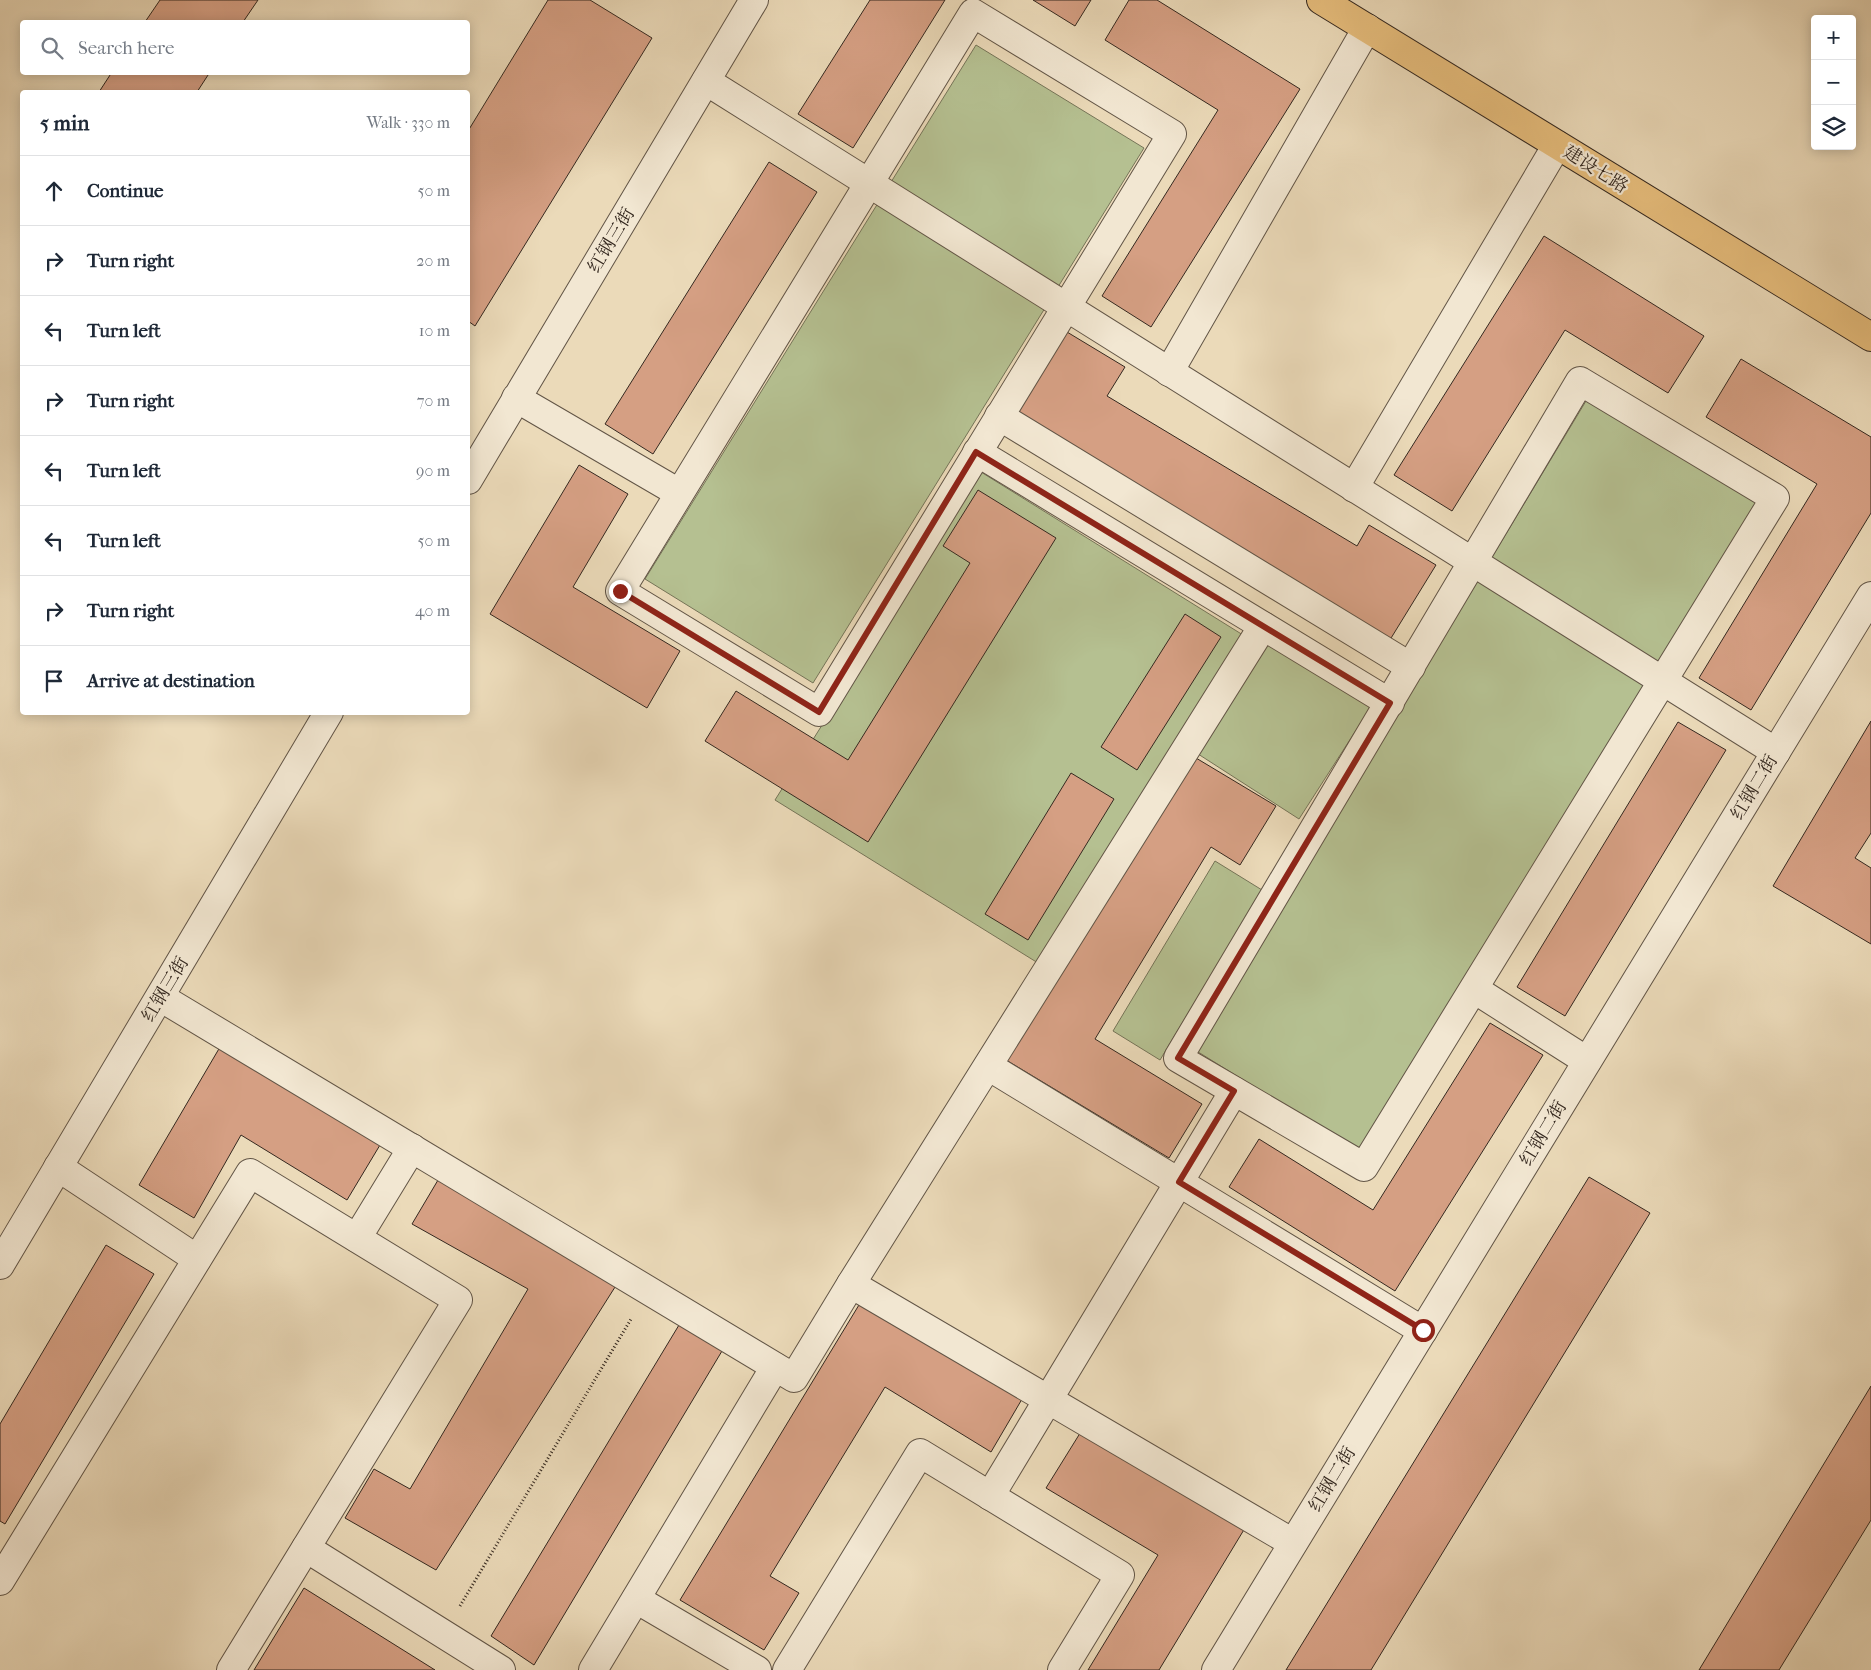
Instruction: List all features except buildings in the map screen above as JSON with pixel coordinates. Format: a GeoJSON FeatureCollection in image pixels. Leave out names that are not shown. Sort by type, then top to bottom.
{"type":"FeatureCollection","features":[{"type":"Feature","properties":{"kind":"main road","name":"建设七路"},"geometry":{"type":"LineString","coordinates":[[1321,0],[1871,337]]}},
{"type":"Feature","properties":{"kind":"street","name":"红钢三街"},"geometry":{"type":"LineString","coordinates":[[470,477],[754,0]]}},
{"type":"Feature","properties":{"kind":"street"},"geometry":{"type":"LineString","coordinates":[[973,13],[1172,134],[1066,307],[819,712],[620,591],[973,13]]}},
{"type":"Feature","properties":{"kind":"street"},"geometry":{"type":"LineString","coordinates":[[1169,372],[1367,28]]}},
{"type":"Feature","properties":{"kind":"street"},"geometry":{"type":"LineString","coordinates":[[706,81],[1776,752]]}},
{"type":"Feature","properties":{"kind":"street"},"geometry":{"type":"LineString","coordinates":[[1354,488],[1557,145]]}},
{"type":"Feature","properties":{"kind":"street"},"geometry":{"type":"LineString","coordinates":[[1580,381],[1775,498],[1364,1167],[1178,1058],[1411,667],[1580,381]]}},
{"type":"Feature","properties":{"kind":"street"},"geometry":{"type":"LineString","coordinates":[[516,398],[679,493]]}},
{"type":"Feature","properties":{"kind":"street"},"geometry":{"type":"LineString","coordinates":[[999,416],[1411,667]]}},
{"type":"Feature","properties":{"kind":"street"},"geometry":{"type":"LineString","coordinates":[[976,452],[1390,703]]}},
{"type":"Feature","properties":{"kind":"street","name":"红钢二街"},"geometry":{"type":"LineString","coordinates":[[1216,1670],[1871,596]]}},
{"type":"Feature","properties":{"kind":"street"},"geometry":{"type":"LineString","coordinates":[[160,997],[794,1378],[1263,626]]}},
{"type":"Feature","properties":{"kind":"street","name":"红钢三街"},"geometry":{"type":"LineString","coordinates":[[0,1265],[327,715]]}},
{"type":"Feature","properties":{"kind":"street"},"geometry":{"type":"LineString","coordinates":[[1474,989],[1587,1061]]}},
{"type":"Feature","properties":{"kind":"street"},"geometry":{"type":"LineString","coordinates":[[988,1066],[1423,1330]]}},
{"type":"Feature","properties":{"kind":"street"},"geometry":{"type":"LineString","coordinates":[[990,1496],[1234,1091]]}},
{"type":"Feature","properties":{"kind":"street"},"geometry":{"type":"LineString","coordinates":[[357,1238],[412,1148]]}},
{"type":"Feature","properties":{"kind":"street"},"geometry":{"type":"LineString","coordinates":[[58,1167],[198,1260]]}},
{"type":"Feature","properties":{"kind":"street"},"geometry":{"type":"LineString","coordinates":[[0,1581],[8,1551],[198,1260],[250,1173],[458,1300],[231,1670]]}},
{"type":"Feature","properties":{"kind":"street"},"geometry":{"type":"LineString","coordinates":[[851,1284],[1293,1543]]}},
{"type":"Feature","properties":{"kind":"street"},"geometry":{"type":"LineString","coordinates":[[593,1670],[775,1367]]}},
{"type":"Feature","properties":{"kind":"street"},"geometry":{"type":"LineString","coordinates":[[786,1670],[920,1453],[1120,1575],[1062,1670]]}},
{"type":"Feature","properties":{"kind":"street"},"geometry":{"type":"LineString","coordinates":[[306,1548],[501,1670]]}},
{"type":"Feature","properties":{"kind":"street"},"geometry":{"type":"LineString","coordinates":[[636,1599],[757,1670]]}},
{"type":"Feature","properties":{"kind":"path"},"geometry":{"type":"LineString","coordinates":[[443,1634],[648,1291]]}},
{"type":"Feature","properties":{"kind":"green space"},"geometry":{"type":"Polygon","coordinates":[[[976,45],[1144,148],[813,683],[645,579],[976,45]]]}},
{"type":"Feature","properties":{"kind":"green space"},"geometry":{"type":"Polygon","coordinates":[[[1589,396],[1763,502],[1359,1152],[1195,1050],[1589,396]]]}},
{"type":"Feature","properties":{"kind":"green space"},"geometry":{"type":"Polygon","coordinates":[[[981,472],[1243,635],[1038,963],[775,800],[981,472]]]}},
{"type":"Feature","properties":{"kind":"green space"},"geometry":{"type":"Polygon","coordinates":[[[1266,641],[1371,707],[1299,819],[1195,752],[1266,641]]]}},
{"type":"Feature","properties":{"kind":"green space"},"geometry":{"type":"Polygon","coordinates":[[[1215,861],[1262,890],[1160,1060],[1113,1031],[1215,861]]]}},
{"type":"Feature","properties":{"kind":"route"},"geometry":{"type":"LineString","coordinates":[[620,591],[819,712],[976,452],[1390,703],[1178,1058],[1234,1091],[1179,1182],[1423,1330]]}}]}
